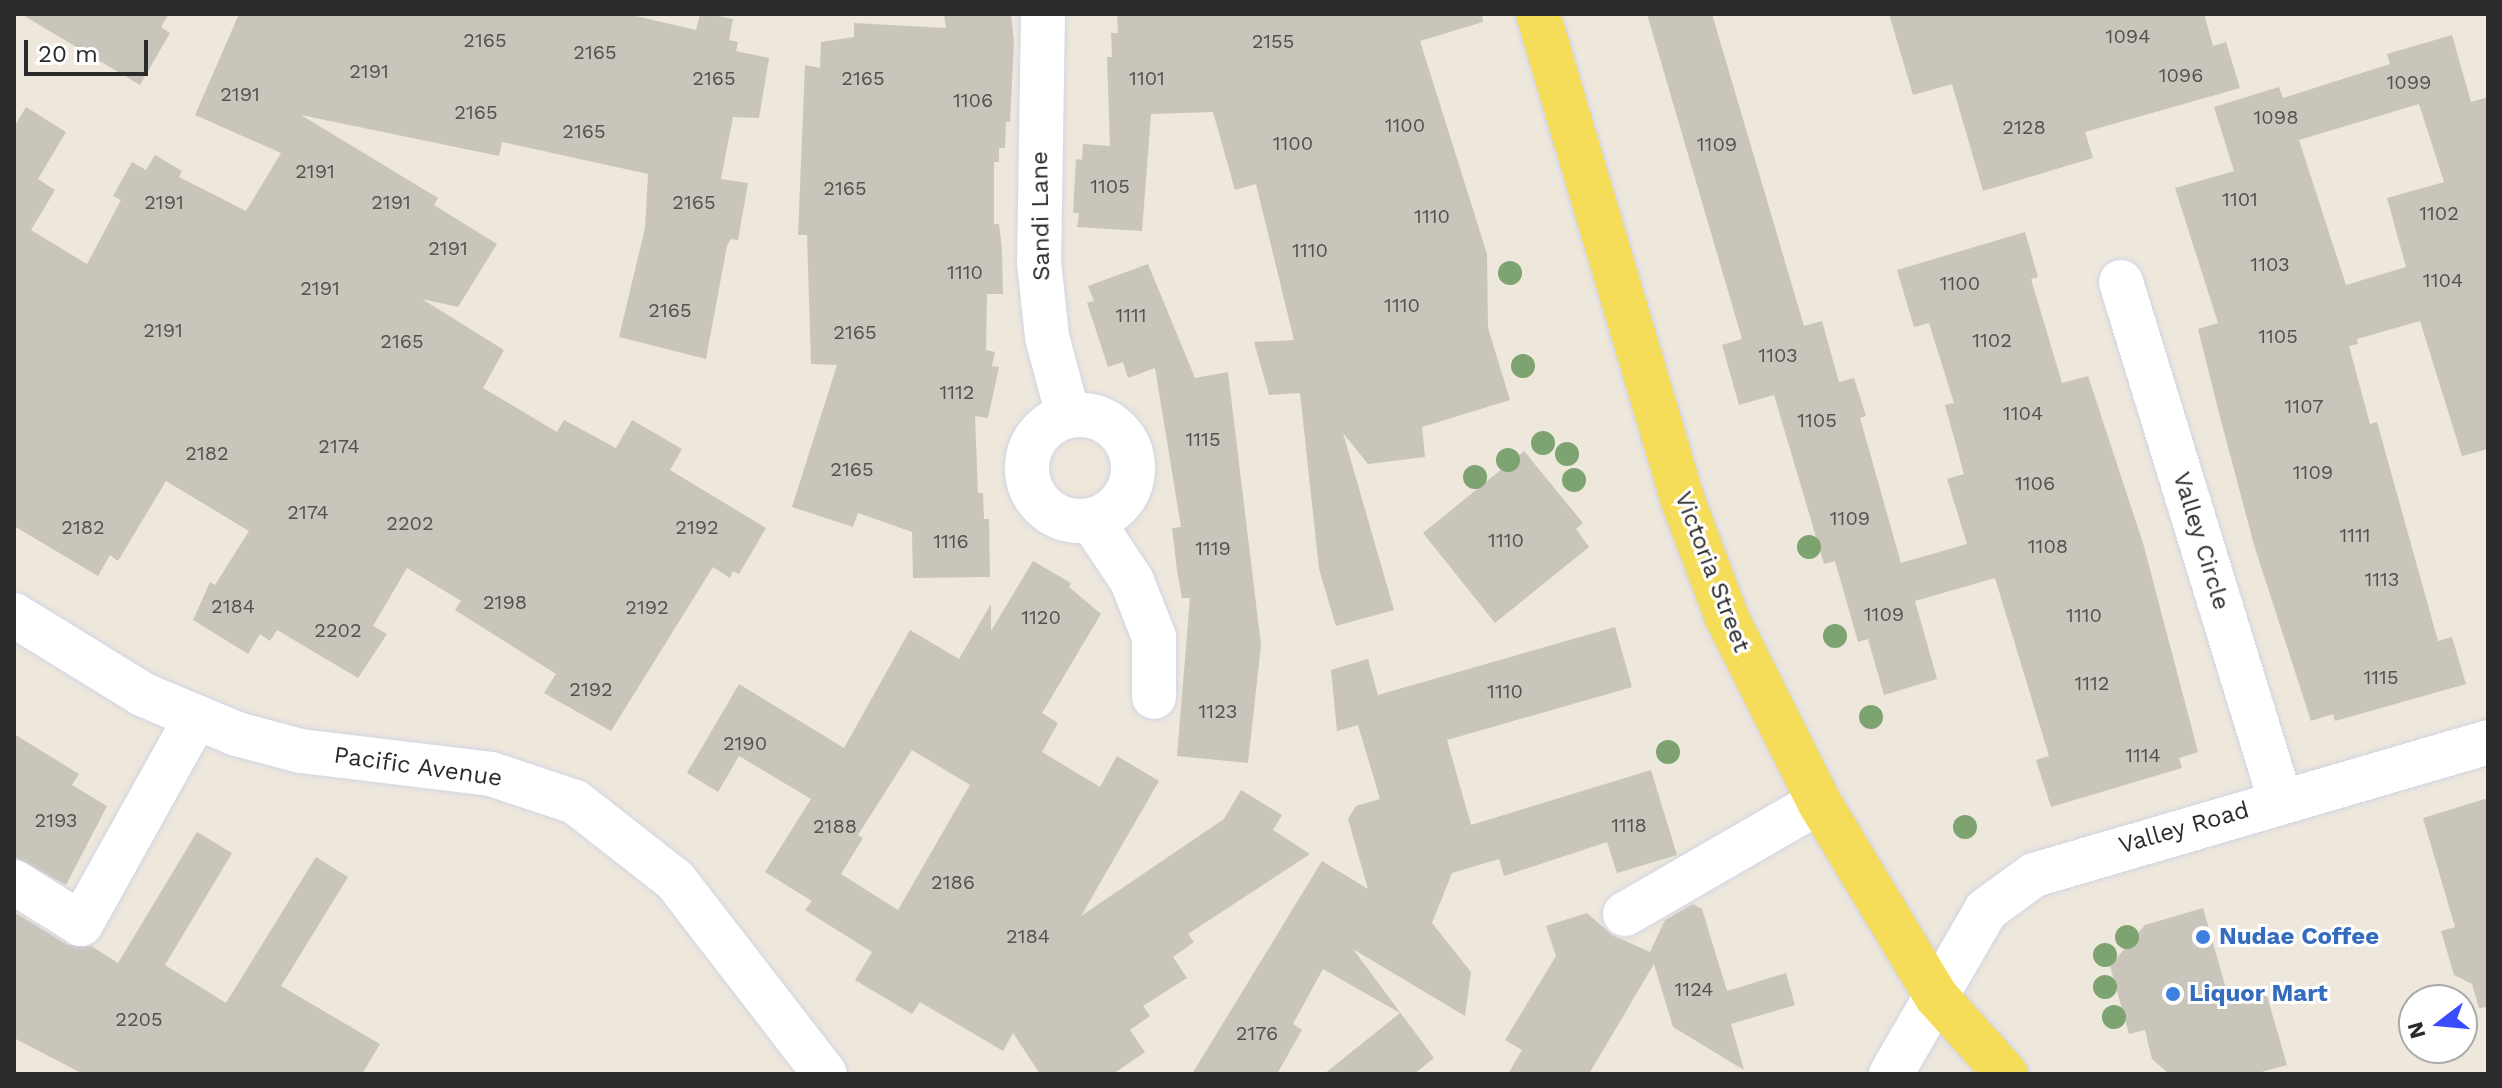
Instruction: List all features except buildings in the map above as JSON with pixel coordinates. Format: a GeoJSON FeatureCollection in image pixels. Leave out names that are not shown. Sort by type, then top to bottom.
{"type":"FeatureCollection","features":[{"type":"Feature","properties":{"kind":"main road","name":"Victoria Street"},"geometry":{"type":"LineString","coordinates":[[1538,14],[1683,501],[1733,632],[1819,802],[1936,996],[2006,1074]]}},
{"type":"Feature","properties":{"kind":"street","name":"Sandi Lane"},"geometry":{"type":"LineString","coordinates":[[1043,14],[1039,262],[1047,337],[1068,415]]}},
{"type":"Feature","properties":{"kind":"street","name":"Valley Circle"},"geometry":{"type":"LineString","coordinates":[[2121,282],[2280,799]]}},
{"type":"Feature","properties":{"kind":"street"},"geometry":{"type":"LineString","coordinates":[[1068,415],[1090,415],[1109,423],[1133,457],[1134,478],[1126,498],[1111,513],[1092,521],[1070,522],[1051,514],[1036,499],[1027,480],[1026,459],[1034,439],[1049,424],[1068,415]]}},
{"type":"Feature","properties":{"kind":"street"},"geometry":{"type":"LineString","coordinates":[[1092,521],[1132,581],[1154,637],[1154,697]]}},
{"type":"Feature","properties":{"kind":"street","name":"Pacific Avenue"},"geometry":{"type":"LineString","coordinates":[[14,615],[144,695],[196,717],[301,751],[491,774],[575,802],[675,880],[825,1074]]}},
{"type":"Feature","properties":{"kind":"street"},"geometry":{"type":"LineString","coordinates":[[14,882],[81,924],[196,717]]}},
{"type":"Feature","properties":{"kind":"street","name":"Valley Road"},"geometry":{"type":"LineString","coordinates":[[1891,1074],[1986,910],[2034,875],[2280,799],[2488,742]]}},
{"type":"Feature","properties":{"kind":"street"},"geometry":{"type":"LineString","coordinates":[[1625,914],[1819,802]]}},
{"type":"Feature","properties":{"kind":"place","name":"Nudae Coffee"},"geometry":{"type":"Point","coordinates":[2203,937]}},
{"type":"Feature","properties":{"kind":"place","name":"Liquor Mart"},"geometry":{"type":"Point","coordinates":[2173,994]}}]}
